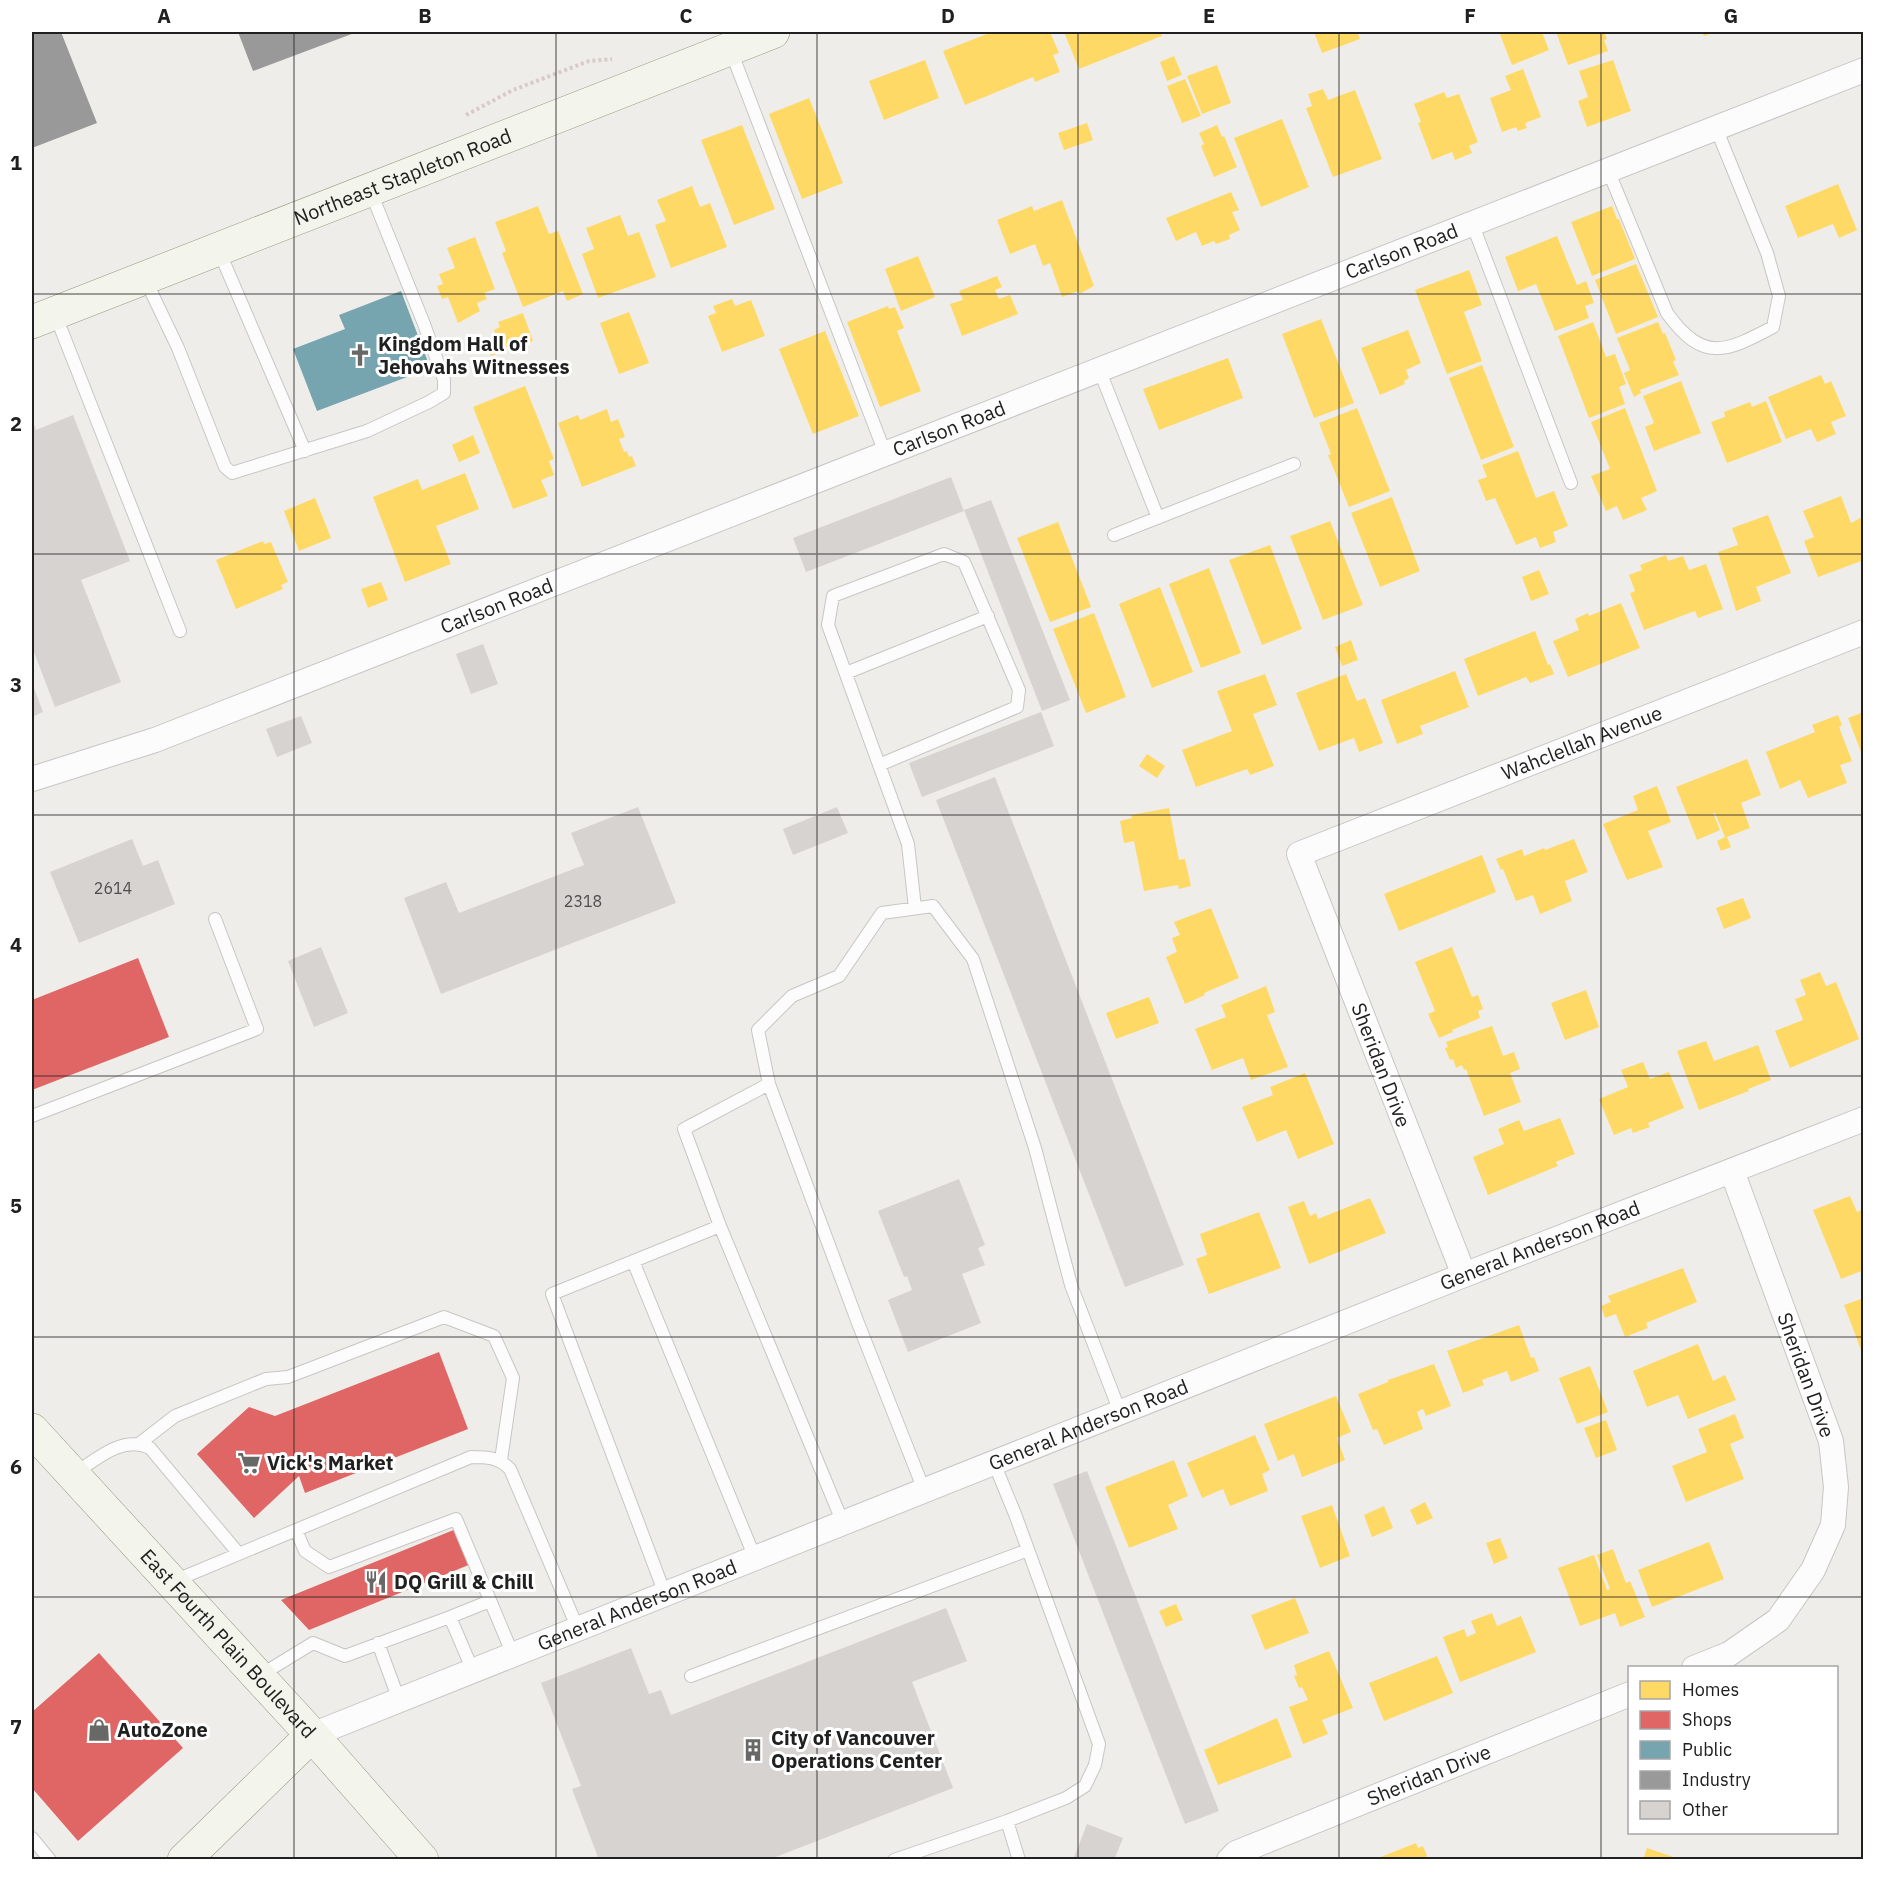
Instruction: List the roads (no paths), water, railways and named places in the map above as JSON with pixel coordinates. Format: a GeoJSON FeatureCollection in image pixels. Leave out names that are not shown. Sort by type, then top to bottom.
{"type":"FeatureCollection","features":[{"type":"Feature","properties":{"kind":"street","name":"Northeast Stapleton Road"},"geometry":{"type":"LineString","coordinates":[[43,318],[773,32]]}},
{"type":"Feature","properties":{"kind":"street","name":"Carlson Road"},"geometry":{"type":"LineString","coordinates":[[32,779],[154,740],[1863,70]]}},
{"type":"Feature","properties":{"kind":"street","name":"Wahclellah Avenue"},"geometry":{"type":"LineString","coordinates":[[1299,854],[1863,632]]}},
{"type":"Feature","properties":{"kind":"street","name":"Sheridan Drive"},"geometry":{"type":"LineString","coordinates":[[1299,854],[1464,1275]]}},
{"type":"Feature","properties":{"kind":"street","name":"General Anderson Road"},"geometry":{"type":"LineString","coordinates":[[312,1736],[1464,1275],[1863,1119]]}},
{"type":"Feature","properties":{"kind":"street","name":"Sheridan Drive"},"geometry":{"type":"LineString","coordinates":[[1699,1666],[1729,1653],[1779,1620],[1813,1570],[1833,1525],[1836,1487],[1831,1441],[1732,1171]]}},
{"type":"Feature","properties":{"kind":"street","name":"East Fourth Plain Boulevard"},"geometry":{"type":"LineString","coordinates":[[32,1430],[312,1736],[422,1860]]}},
{"type":"Feature","properties":{"kind":"street","name":"Sheridan Drive"},"geometry":{"type":"LineString","coordinates":[[1229,1860],[1236,1853],[1628,1694]]}},
{"type":"Feature","properties":{"kind":"street"},"geometry":{"type":"LineString","coordinates":[[184,1860],[312,1736]]}},
{"type":"Feature","properties":{"kind":"lane"},"geometry":{"type":"LineString","coordinates":[[730,48],[885,453]]}},
{"type":"Feature","properties":{"kind":"lane"},"geometry":{"type":"LineString","coordinates":[[1608,170],[1668,313],[1681,332],[1703,347],[1728,349],[1773,327],[1779,296],[1767,253],[1716,128]]}},
{"type":"Feature","properties":{"kind":"lane"},"geometry":{"type":"LineString","coordinates":[[145,278],[178,348],[225,467],[232,473],[367,430],[444,393],[444,380],[424,324],[370,190]]}},
{"type":"Feature","properties":{"kind":"lane"},"geometry":{"type":"LineString","coordinates":[[1472,224],[1571,483]]}},
{"type":"Feature","properties":{"kind":"lane"},"geometry":{"type":"LineString","coordinates":[[219,249],[305,451]]}},
{"type":"Feature","properties":{"kind":"lane"},"geometry":{"type":"LineString","coordinates":[[43,318],[180,631]]}},
{"type":"Feature","properties":{"kind":"lane"},"geometry":{"type":"LineString","coordinates":[[1100,369],[1158,518]]}},
{"type":"Feature","properties":{"kind":"lane"},"geometry":{"type":"LineString","coordinates":[[1114,535],[1294,464]]}},
{"type":"Feature","properties":{"kind":"lane"},"geometry":{"type":"LineString","coordinates":[[879,765],[1017,707],[1019,690],[964,562],[944,554],[833,596],[828,625],[846,673],[879,765],[908,844],[915,908]]}},
{"type":"Feature","properties":{"kind":"lane"},"geometry":{"type":"LineString","coordinates":[[846,673],[988,616]]}},
{"type":"Feature","properties":{"kind":"lane"},"geometry":{"type":"LineString","coordinates":[[924,1491],[858,1323],[770,1084],[758,1030],[792,996],[839,976],[882,912],[933,906],[973,959],[1035,1148],[1071,1285],[1120,1412]]}},
{"type":"Feature","properties":{"kind":"lane"},"geometry":{"type":"LineString","coordinates":[[32,1116],[257,1029],[215,919]]}},
{"type":"Feature","properties":{"kind":"lane"},"geometry":{"type":"LineString","coordinates":[[770,1084],[684,1129],[720,1226],[843,1523]]}},
{"type":"Feature","properties":{"kind":"lane"},"geometry":{"type":"LineString","coordinates":[[665,1594],[552,1294],[720,1226]]}},
{"type":"Feature","properties":{"kind":"lane"},"geometry":{"type":"LineString","coordinates":[[633,1261],[755,1558]]}},
{"type":"Feature","properties":{"kind":"lane"},"geometry":{"type":"LineString","coordinates":[[145,1445],[175,1416],[266,1379],[288,1377],[444,1317],[494,1336],[513,1378],[501,1460]]}},
{"type":"Feature","properties":{"kind":"lane"},"geometry":{"type":"LineString","coordinates":[[72,1475],[117,1447],[127,1443],[145,1445],[239,1554]]}},
{"type":"Feature","properties":{"kind":"lane"},"geometry":{"type":"LineString","coordinates":[[171,1582],[471,1457],[501,1460],[510,1469],[578,1629]]}},
{"type":"Feature","properties":{"kind":"lane"},"geometry":{"type":"LineString","coordinates":[[894,1860],[1066,1798],[1085,1786],[1095,1765],[1099,1744],[994,1463]]}},
{"type":"Feature","properties":{"kind":"lane"},"geometry":{"type":"LineString","coordinates":[[296,1530],[305,1551],[329,1568],[456,1519],[513,1655]]}},
{"type":"Feature","properties":{"kind":"lane"},"geometry":{"type":"LineString","coordinates":[[691,1676],[1028,1550]]}},
{"type":"Feature","properties":{"kind":"lane"},"geometry":{"type":"LineString","coordinates":[[258,1677],[313,1643],[345,1656],[490,1601]]}},
{"type":"Feature","properties":{"kind":"lane"},"geometry":{"type":"LineString","coordinates":[[450,1617],[473,1671]]}},
{"type":"Feature","properties":{"kind":"lane"},"geometry":{"type":"LineString","coordinates":[[378,1643],[399,1700]]}},
{"type":"Feature","properties":{"kind":"lane"},"geometry":{"type":"LineString","coordinates":[[1007,1821],[1019,1860]]}},
{"type":"Feature","properties":{"kind":"lane"},"geometry":{"type":"LineString","coordinates":[[32,1838],[50,1860]]}},
{"type":"Feature","properties":{"kind":"place","name":"Kingdom Hall of Jehovahs Witnesses"},"geometry":{"type":"Point","coordinates":[360,355]}},
{"type":"Feature","properties":{"kind":"place","name":"Vick's Market"},"geometry":{"type":"Point","coordinates":[249,1463]}},
{"type":"Feature","properties":{"kind":"place","name":"DQ Grill & Chill"},"geometry":{"type":"Point","coordinates":[376,1582]}},
{"type":"Feature","properties":{"kind":"place","name":"AutoZone"},"geometry":{"type":"Point","coordinates":[99,1730]}},
{"type":"Feature","properties":{"kind":"place","name":"City of Vancouver Operations Center"},"geometry":{"type":"Point","coordinates":[753,1750]}}]}
